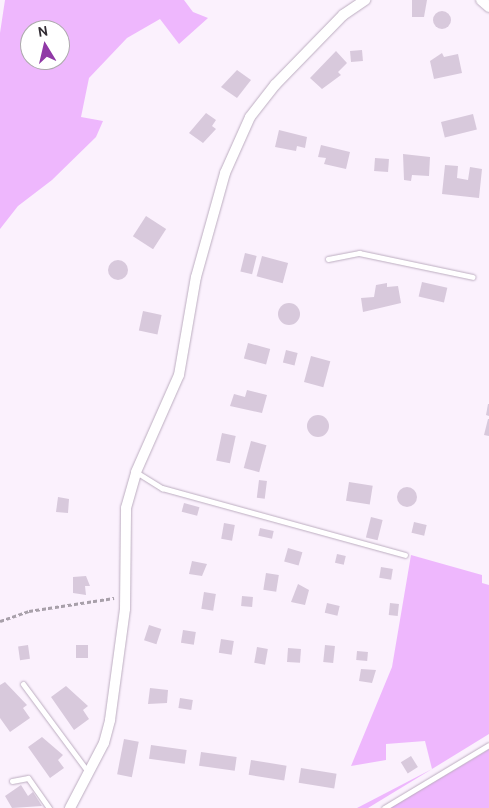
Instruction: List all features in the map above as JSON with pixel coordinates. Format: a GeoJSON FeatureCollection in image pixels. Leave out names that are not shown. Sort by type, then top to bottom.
{"type":"FeatureCollection","features":[{"type":"Feature","properties":{"kind":"street"},"geometry":{"type":"LineString","coordinates":[[70,808],[104,743],[116,693],[126,597],[126,508],[136,472],[179,375],[196,278],[237,141],[275,86],[343,16],[365,0]]}},
{"type":"Feature","properties":{"kind":"street"},"geometry":{"type":"LineString","coordinates":[[481,0],[489,7]]}},
{"type":"Feature","properties":{"kind":"lane"},"geometry":{"type":"LineString","coordinates":[[328,259],[359,253],[473,277]]}},
{"type":"Feature","properties":{"kind":"lane"},"geometry":{"type":"LineString","coordinates":[[136,472],[162,488],[404,555]]}},
{"type":"Feature","properties":{"kind":"lane"},"geometry":{"type":"LineString","coordinates":[[23,684],[88,772]]}},
{"type":"Feature","properties":{"kind":"lane"},"geometry":{"type":"LineString","coordinates":[[384,808],[489,745]]}},
{"type":"Feature","properties":{"kind":"lane"},"geometry":{"type":"LineString","coordinates":[[12,781],[28,778],[49,808]]}},
{"type":"Feature","properties":{"kind":"path"},"geometry":{"type":"LineString","coordinates":[[0,621],[28,611],[126,597]]}},
{"type":"Feature","properties":{"kind":"shaded area"},"geometry":{"type":"Polygon","coordinates":[[[5,0],[184,0],[193,12],[208,18],[179,44],[160,19],[127,38],[89,78],[81,117],[103,121],[96,137],[52,180],[18,206],[0,229],[0,33],[5,0]]]}},
{"type":"Feature","properties":{"kind":"shaded area"},"geometry":{"type":"Polygon","coordinates":[[[411,555],[482,575],[482,583],[489,585],[489,734],[432,769],[425,741],[386,744],[386,760],[351,766],[392,667],[411,555]]]}},
{"type":"Feature","properties":{"kind":"shaded area"},"geometry":{"type":"Polygon","coordinates":[[[489,749],[489,808],[389,808],[471,760],[489,749]]]}},
{"type":"Feature","properties":{"kind":"shaded area"},"geometry":{"type":"Polygon","coordinates":[[[432,769],[368,808],[357,808],[432,769]]]}},
{"type":"Feature","properties":{"kind":"building"},"geometry":{"type":"Polygon","coordinates":[[[412,0],[427,0],[424,17],[412,17],[412,0]]]}},
{"type":"Feature","properties":{"kind":"building"},"geometry":{"type":"Polygon","coordinates":[[[438,11],[446,11],[451,16],[449,27],[438,29],[433,24],[433,16],[438,11]]]}},
{"type":"Feature","properties":{"kind":"building"},"geometry":{"type":"Polygon","coordinates":[[[362,50],[363,61],[351,62],[350,51],[362,50]]]}},
{"type":"Feature","properties":{"kind":"building"},"geometry":{"type":"Polygon","coordinates":[[[336,51],[347,63],[338,72],[341,75],[322,89],[310,78],[336,51]]]}},
{"type":"Feature","properties":{"kind":"building"},"geometry":{"type":"Polygon","coordinates":[[[442,53],[444,57],[458,54],[462,73],[434,79],[430,61],[442,53]]]}},
{"type":"Feature","properties":{"kind":"building"},"geometry":{"type":"Polygon","coordinates":[[[237,70],[251,80],[237,98],[221,87],[237,70]]]}},
{"type":"Feature","properties":{"kind":"building"},"geometry":{"type":"Polygon","coordinates":[[[206,113],[216,120],[212,126],[216,129],[203,143],[189,133],[206,113]]]}},
{"type":"Feature","properties":{"kind":"building"},"geometry":{"type":"Polygon","coordinates":[[[473,114],[477,130],[445,138],[441,122],[473,114]]]}},
{"type":"Feature","properties":{"kind":"building"},"geometry":{"type":"Polygon","coordinates":[[[279,130],[307,137],[305,148],[297,146],[296,151],[275,147],[279,130]]]}},
{"type":"Feature","properties":{"kind":"building"},"geometry":{"type":"Polygon","coordinates":[[[321,145],[350,152],[346,169],[324,164],[326,158],[318,157],[321,145]]]}},
{"type":"Feature","properties":{"kind":"building"},"geometry":{"type":"Polygon","coordinates":[[[403,154],[430,157],[429,176],[412,175],[411,181],[404,180],[403,154]]]}},
{"type":"Feature","properties":{"kind":"building"},"geometry":{"type":"Polygon","coordinates":[[[375,158],[389,159],[388,172],[374,171],[375,158]]]}},
{"type":"Feature","properties":{"kind":"building"},"geometry":{"type":"Polygon","coordinates":[[[445,165],[458,166],[457,178],[468,180],[470,167],[482,169],[479,198],[442,194],[445,165]]]}},
{"type":"Feature","properties":{"kind":"building"},"geometry":{"type":"Polygon","coordinates":[[[146,216],[166,229],[153,249],[133,236],[146,216]]]}},
{"type":"Feature","properties":{"kind":"building"},"geometry":{"type":"Polygon","coordinates":[[[245,253],[257,256],[252,274],[240,271],[245,253]]]}},
{"type":"Feature","properties":{"kind":"building"},"geometry":{"type":"Polygon","coordinates":[[[262,256],[288,263],[283,283],[257,276],[262,256]]]}},
{"type":"Feature","properties":{"kind":"building"},"geometry":{"type":"Polygon","coordinates":[[[114,260],[122,260],[128,266],[128,274],[122,280],[114,280],[108,274],[108,266],[114,260]]]}},
{"type":"Feature","properties":{"kind":"building"},"geometry":{"type":"Polygon","coordinates":[[[422,282],[447,288],[444,302],[419,297],[422,282]]]}},
{"type":"Feature","properties":{"kind":"building"},"geometry":{"type":"Polygon","coordinates":[[[387,283],[387,287],[398,286],[401,303],[363,312],[361,298],[374,297],[376,285],[387,283]]]}},
{"type":"Feature","properties":{"kind":"building"},"geometry":{"type":"Polygon","coordinates":[[[289,303],[297,306],[300,314],[297,322],[289,325],[281,322],[278,314],[281,306],[289,303]]]}},
{"type":"Feature","properties":{"kind":"building"},"geometry":{"type":"Polygon","coordinates":[[[143,311],[162,315],[157,335],[139,331],[143,311]]]}},
{"type":"Feature","properties":{"kind":"building"},"geometry":{"type":"Polygon","coordinates":[[[248,343],[270,349],[266,364],[244,358],[248,343]]]}},
{"type":"Feature","properties":{"kind":"building"},"geometry":{"type":"Polygon","coordinates":[[[286,350],[298,353],[294,366],[283,363],[286,350]]]}},
{"type":"Feature","properties":{"kind":"building"},"geometry":{"type":"Polygon","coordinates":[[[311,356],[330,361],[323,387],[304,382],[311,356]]]}},
{"type":"Feature","properties":{"kind":"building"},"geometry":{"type":"Polygon","coordinates":[[[247,390],[267,395],[262,413],[230,406],[234,394],[245,397],[247,390]]]}},
{"type":"Feature","properties":{"kind":"building"},"geometry":{"type":"Polygon","coordinates":[[[489,404],[489,416],[486,415],[489,404]]]}},
{"type":"Feature","properties":{"kind":"building"},"geometry":{"type":"Polygon","coordinates":[[[318,415],[326,418],[329,426],[326,434],[318,437],[310,434],[307,426],[310,418],[318,415]]]}},
{"type":"Feature","properties":{"kind":"building"},"geometry":{"type":"Polygon","coordinates":[[[489,419],[489,436],[484,435],[489,419]]]}},
{"type":"Feature","properties":{"kind":"building"},"geometry":{"type":"Polygon","coordinates":[[[222,433],[236,436],[230,463],[216,460],[222,433]]]}},
{"type":"Feature","properties":{"kind":"building"},"geometry":{"type":"Polygon","coordinates":[[[251,441],[266,445],[259,472],[244,468],[251,441]]]}},
{"type":"Feature","properties":{"kind":"building"},"geometry":{"type":"Polygon","coordinates":[[[259,480],[267,481],[265,499],[257,498],[259,480]]]}},
{"type":"Feature","properties":{"kind":"building"},"geometry":{"type":"Polygon","coordinates":[[[349,482],[373,486],[370,505],[346,501],[349,482]]]}},
{"type":"Feature","properties":{"kind":"building"},"geometry":{"type":"Polygon","coordinates":[[[407,487],[414,490],[417,497],[414,504],[407,507],[400,504],[397,497],[400,490],[407,487]]]}},
{"type":"Feature","properties":{"kind":"building"},"geometry":{"type":"Polygon","coordinates":[[[58,497],[69,499],[68,513],[56,512],[58,497]]]}},
{"type":"Feature","properties":{"kind":"building"},"geometry":{"type":"Polygon","coordinates":[[[184,503],[199,507],[197,516],[182,512],[184,503]]]}},
{"type":"Feature","properties":{"kind":"building"},"geometry":{"type":"Polygon","coordinates":[[[371,517],[383,520],[378,540],[366,537],[371,517]]]}},
{"type":"Feature","properties":{"kind":"building"},"geometry":{"type":"Polygon","coordinates":[[[414,522],[427,525],[424,536],[412,533],[414,522]]]}},
{"type":"Feature","properties":{"kind":"building"},"geometry":{"type":"Polygon","coordinates":[[[224,523],[235,525],[232,541],[221,539],[224,523]]]}},
{"type":"Feature","properties":{"kind":"building"},"geometry":{"type":"Polygon","coordinates":[[[260,528],[274,531],[272,539],[258,536],[260,528]]]}},
{"type":"Feature","properties":{"kind":"building"},"geometry":{"type":"Polygon","coordinates":[[[288,548],[302,552],[299,566],[284,561],[288,548]]]}},
{"type":"Feature","properties":{"kind":"building"},"geometry":{"type":"Polygon","coordinates":[[[337,554],[346,556],[344,565],[335,563],[337,554]]]}},
{"type":"Feature","properties":{"kind":"building"},"geometry":{"type":"Polygon","coordinates":[[[192,561],[207,564],[202,576],[189,574],[192,561]]]}},
{"type":"Feature","properties":{"kind":"building"},"geometry":{"type":"Polygon","coordinates":[[[381,567],[393,569],[391,580],[379,578],[381,567]]]}},
{"type":"Feature","properties":{"kind":"building"},"geometry":{"type":"Polygon","coordinates":[[[266,573],[279,575],[276,592],[263,590],[266,573]]]}},
{"type":"Feature","properties":{"kind":"building"},"geometry":{"type":"Polygon","coordinates":[[[86,576],[90,586],[85,586],[86,595],[73,593],[73,577],[86,576]]]}},
{"type":"Feature","properties":{"kind":"building"},"geometry":{"type":"Polygon","coordinates":[[[298,584],[309,590],[305,605],[291,602],[298,584]]]}},
{"type":"Feature","properties":{"kind":"building"},"geometry":{"type":"Polygon","coordinates":[[[204,592],[216,594],[213,611],[201,609],[204,592]]]}},
{"type":"Feature","properties":{"kind":"building"},"geometry":{"type":"Polygon","coordinates":[[[242,596],[253,597],[252,607],[241,606],[242,596]]]}},
{"type":"Feature","properties":{"kind":"building"},"geometry":{"type":"Polygon","coordinates":[[[327,603],[340,606],[337,616],[325,613],[327,603]]]}},
{"type":"Feature","properties":{"kind":"building"},"geometry":{"type":"Polygon","coordinates":[[[390,603],[399,604],[398,616],[389,615],[390,603]]]}},
{"type":"Feature","properties":{"kind":"building"},"geometry":{"type":"Polygon","coordinates":[[[149,625],[161,629],[156,644],[144,640],[149,625]]]}},
{"type":"Feature","properties":{"kind":"building"},"geometry":{"type":"Polygon","coordinates":[[[183,630],[196,632],[194,645],[181,643],[183,630]]]}},
{"type":"Feature","properties":{"kind":"building"},"geometry":{"type":"Polygon","coordinates":[[[221,639],[234,641],[232,655],[219,653],[221,639]]]}},
{"type":"Feature","properties":{"kind":"building"},"geometry":{"type":"Polygon","coordinates":[[[28,645],[30,659],[20,660],[18,646],[28,645]]]}},
{"type":"Feature","properties":{"kind":"building"},"geometry":{"type":"Polygon","coordinates":[[[76,645],[88,645],[88,658],[76,658],[76,645]]]}},
{"type":"Feature","properties":{"kind":"building"},"geometry":{"type":"Polygon","coordinates":[[[325,645],[335,646],[333,663],[323,662],[325,645]]]}},
{"type":"Feature","properties":{"kind":"building"},"geometry":{"type":"Polygon","coordinates":[[[257,647],[268,649],[265,665],[254,663],[257,647]]]}},
{"type":"Feature","properties":{"kind":"building"},"geometry":{"type":"Polygon","coordinates":[[[288,648],[301,649],[300,663],[287,662],[288,648]]]}},
{"type":"Feature","properties":{"kind":"building"},"geometry":{"type":"Polygon","coordinates":[[[357,651],[368,652],[367,661],[356,660],[357,651]]]}},
{"type":"Feature","properties":{"kind":"building"},"geometry":{"type":"Polygon","coordinates":[[[361,669],[376,670],[372,683],[359,681],[361,669]]]}},
{"type":"Feature","properties":{"kind":"building"},"geometry":{"type":"Polygon","coordinates":[[[5,682],[27,705],[23,708],[30,718],[10,732],[0,718],[0,685],[5,682]]]}},
{"type":"Feature","properties":{"kind":"building"},"geometry":{"type":"Polygon","coordinates":[[[66,686],[88,706],[83,710],[89,719],[74,730],[51,697],[66,686]]]}},
{"type":"Feature","properties":{"kind":"building"},"geometry":{"type":"Polygon","coordinates":[[[150,688],[168,690],[167,703],[148,704],[150,688]]]}},
{"type":"Feature","properties":{"kind":"building"},"geometry":{"type":"Polygon","coordinates":[[[180,698],[193,700],[191,710],[178,708],[180,698]]]}},
{"type":"Feature","properties":{"kind":"building"},"geometry":{"type":"Polygon","coordinates":[[[42,737],[63,755],[58,760],[64,768],[50,778],[28,747],[42,737]]]}},
{"type":"Feature","properties":{"kind":"building"},"geometry":{"type":"Polygon","coordinates":[[[124,739],[139,742],[132,777],[117,774],[124,739]]]}},
{"type":"Feature","properties":{"kind":"building"},"geometry":{"type":"Polygon","coordinates":[[[151,745],[187,750],[185,764],[149,759],[151,745]]]}},
{"type":"Feature","properties":{"kind":"building"},"geometry":{"type":"Polygon","coordinates":[[[201,752],[237,757],[235,771],[199,766],[201,752]]]}},
{"type":"Feature","properties":{"kind":"building"},"geometry":{"type":"Polygon","coordinates":[[[411,756],[418,767],[408,773],[401,762],[411,756]]]}},
{"type":"Feature","properties":{"kind":"building"},"geometry":{"type":"Polygon","coordinates":[[[251,760],[287,766],[284,780],[249,775],[251,760]]]}},
{"type":"Feature","properties":{"kind":"building"},"geometry":{"type":"Polygon","coordinates":[[[301,768],[337,774],[334,788],[299,783],[301,768]]]}},
{"type":"Feature","properties":{"kind":"building"},"geometry":{"type":"Polygon","coordinates":[[[21,785],[28,796],[33,792],[42,806],[12,808],[5,796],[21,785]]]}}]}
